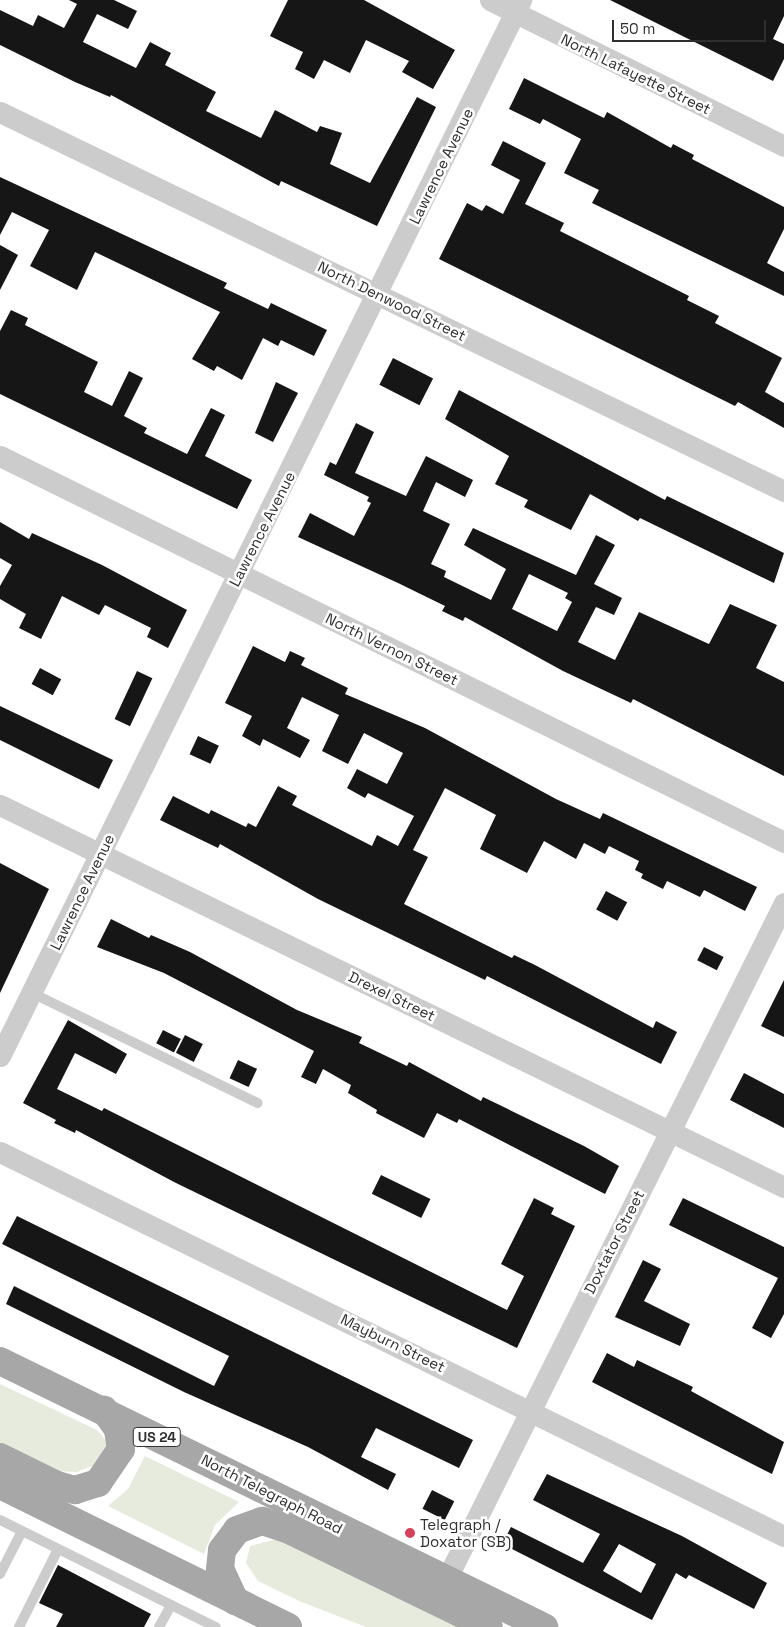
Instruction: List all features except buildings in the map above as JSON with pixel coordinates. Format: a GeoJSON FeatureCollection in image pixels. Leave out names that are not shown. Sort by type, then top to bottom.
{"type":"FeatureCollection","features":[{"type":"Feature","properties":{"kind":"main road","name":"North Telegraph Road"},"geometry":{"type":"LineString","coordinates":[[0,1361],[104,1410],[445,1582],[544,1627]]}},
{"type":"Feature","properties":{"kind":"main road"},"geometry":{"type":"LineString","coordinates":[[0,1457],[57,1485],[75,1490],[98,1483],[121,1449],[118,1430],[104,1410]]}},
{"type":"Feature","properties":{"kind":"main road"},"geometry":{"type":"LineString","coordinates":[[0,1485],[235,1601],[259,1621],[288,1627]]}},
{"type":"Feature","properties":{"kind":"main road"},"geometry":{"type":"LineString","coordinates":[[235,1601],[220,1569],[222,1550],[237,1530],[262,1521],[290,1530],[489,1627]]}},
{"type":"Feature","properties":{"kind":"street","name":"North Lafayette Street"},"geometry":{"type":"LineString","coordinates":[[490,0],[518,6],[784,146]]}},
{"type":"Feature","properties":{"kind":"street","name":"Lawrence Avenue"},"geometry":{"type":"LineString","coordinates":[[0,1056],[379,294],[518,6]]}},
{"type":"Feature","properties":{"kind":"street","name":"North Denwood Street"},"geometry":{"type":"LineString","coordinates":[[0,112],[784,491]]}},
{"type":"Feature","properties":{"kind":"street","name":"North Vernon Street"},"geometry":{"type":"LineString","coordinates":[[0,456],[784,842]]}},
{"type":"Feature","properties":{"kind":"street","name":"Drexel Street"},"geometry":{"type":"LineString","coordinates":[[0,805],[784,1187]]}},
{"type":"Feature","properties":{"kind":"street","name":"Doxtator Street"},"geometry":{"type":"LineString","coordinates":[[445,1582],[784,903]]}},
{"type":"Feature","properties":{"kind":"street","name":"Mayburn Street"},"geometry":{"type":"LineString","coordinates":[[0,1152],[784,1536]]}},
{"type":"Feature","properties":{"kind":"lane"},"geometry":{"type":"LineString","coordinates":[[32,993],[258,1103]]}},
{"type":"Feature","properties":{"kind":"lane"},"geometry":{"type":"LineString","coordinates":[[0,1520],[216,1627]]}},
{"type":"Feature","properties":{"kind":"lane"},"geometry":{"type":"LineString","coordinates":[[0,1574],[22,1531]]}},
{"type":"Feature","properties":{"kind":"lane"},"geometry":{"type":"LineString","coordinates":[[19,1627],[58,1549]]}},
{"type":"Feature","properties":{"kind":"lane"},"geometry":{"type":"LineString","coordinates":[[160,1627],[171,1605]]}},
{"type":"Feature","properties":{"kind":"shaded area"},"geometry":{"type":"Polygon","coordinates":[[[0,1384],[97,1430],[108,1443],[102,1462],[77,1472],[57,1471],[0,1445],[0,1384]]]}},
{"type":"Feature","properties":{"kind":"shaded area"},"geometry":{"type":"Polygon","coordinates":[[[145,1456],[239,1502],[215,1525],[204,1554],[108,1506],[128,1489],[145,1456]]]}},
{"type":"Feature","properties":{"kind":"shaded area"},"geometry":{"type":"Polygon","coordinates":[[[277,1539],[471,1627],[366,1627],[299,1601],[258,1581],[246,1563],[250,1546],[277,1539]]]}},
{"type":"Feature","properties":{"kind":"place","name":"Telegraph / Doxator (SB)"},"geometry":{"type":"Point","coordinates":[410,1533]}}]}
